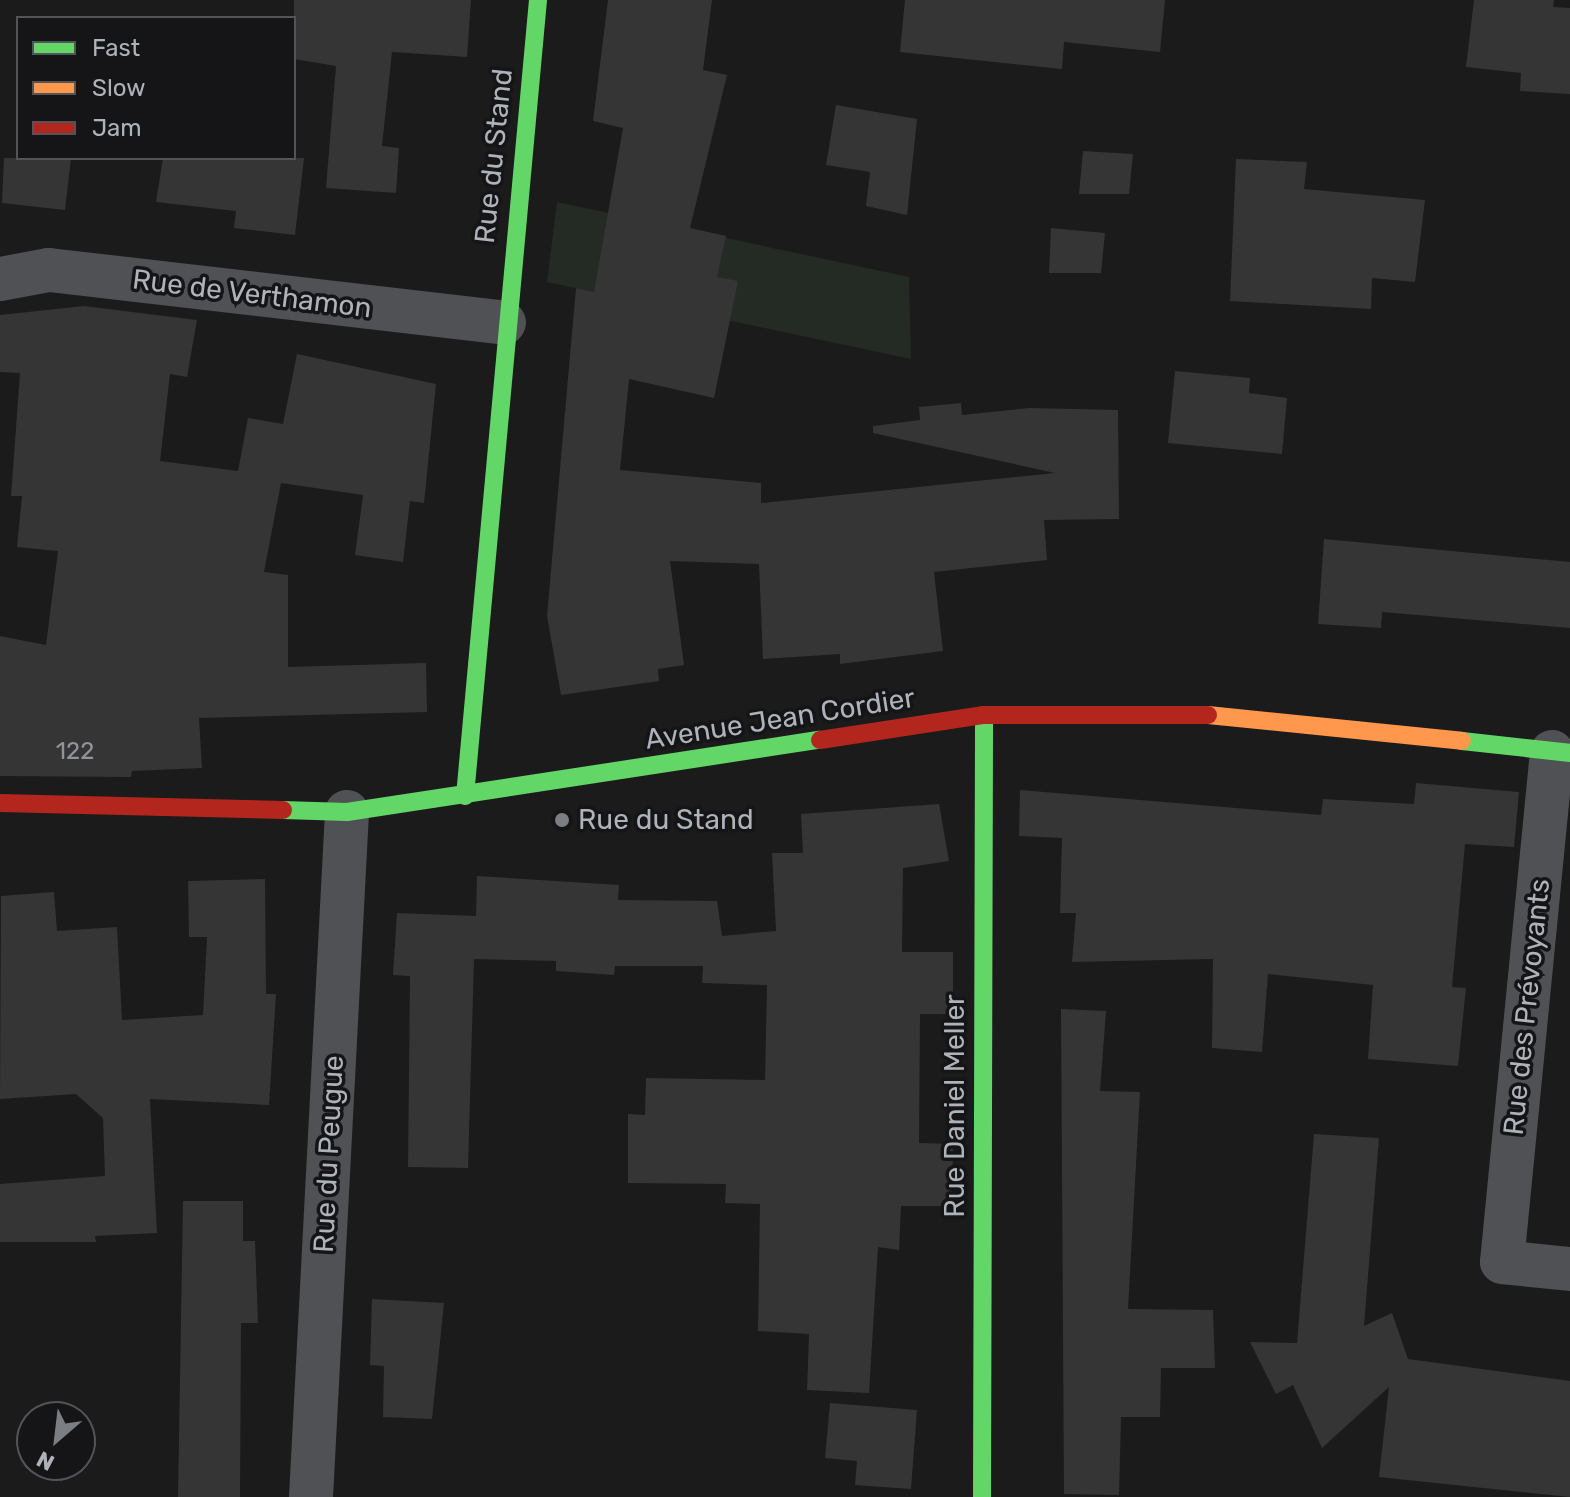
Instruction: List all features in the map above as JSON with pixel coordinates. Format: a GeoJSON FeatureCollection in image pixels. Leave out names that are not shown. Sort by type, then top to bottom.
{"type":"FeatureCollection","features":[{"type":"Feature","properties":{"kind":"street","name":"Rue du Stand"},"geometry":{"type":"LineString","coordinates":[[465,796],[504,323],[538,0]]}},
{"type":"Feature","properties":{"kind":"street","name":"Rue de Verthamon"},"geometry":{"type":"LineString","coordinates":[[0,279],[49,270],[504,323]]}},
{"type":"Feature","properties":{"kind":"street","name":"Avenue Jean Cordier"},"geometry":{"type":"LineString","coordinates":[[0,803],[347,812],[984,715],[1223,715],[1561,753]]}},
{"type":"Feature","properties":{"kind":"street","name":"Rue Daniel Meller"},"geometry":{"type":"LineString","coordinates":[[982,1497],[984,715]]}},
{"type":"Feature","properties":{"kind":"street","name":"Rue des Prévoyants"},"geometry":{"type":"LineString","coordinates":[[1561,753],[1502,1262],[1570,1269]]}},
{"type":"Feature","properties":{"kind":"street","name":"Rue du Peugue"},"geometry":{"type":"LineString","coordinates":[[311,1497],[347,812]]}},
{"type":"Feature","properties":{"kind":"shaded area"},"geometry":{"type":"Polygon","coordinates":[[[557,202],[909,277],[911,359],[547,282],[557,202]]]}},
{"type":"Feature","properties":{"kind":"building"},"geometry":{"type":"Polygon","coordinates":[[[294,0],[471,0],[467,57],[392,52],[382,146],[399,148],[396,193],[326,188],[336,66],[296,59],[294,0]]]}},
{"type":"Feature","properties":{"kind":"building"},"geometry":{"type":"Polygon","coordinates":[[[608,0],[712,0],[703,70],[727,75],[690,228],[726,236],[717,277],[738,281],[714,398],[629,379],[620,470],[761,483],[761,503],[1055,473],[873,433],[873,426],[920,420],[919,407],[961,403],[962,415],[1029,408],[1118,410],[1119,519],[1044,520],[1047,560],[934,572],[943,651],[840,664],[840,654],[763,659],[759,564],[670,561],[684,665],[658,669],[659,681],[561,695],[547,616],[576,288],[594,292],[623,128],[593,121],[608,0]]]}},
{"type":"Feature","properties":{"kind":"building"},"geometry":{"type":"Polygon","coordinates":[[[905,0],[1165,0],[1160,52],[1064,42],[1062,69],[900,52],[905,0]]]}},
{"type":"Feature","properties":{"kind":"building"},"geometry":{"type":"Polygon","coordinates":[[[1474,0],[1554,0],[1553,7],[1570,8],[1570,94],[1520,91],[1521,73],[1466,67],[1474,0]]]}},
{"type":"Feature","properties":{"kind":"building"},"geometry":{"type":"Polygon","coordinates":[[[836,105],[917,119],[907,215],[866,206],[870,172],[826,165],[836,105]]]}},
{"type":"Feature","properties":{"kind":"building"},"geometry":{"type":"Polygon","coordinates":[[[1083,151],[1133,154],[1129,194],[1079,194],[1083,151]]]}},
{"type":"Feature","properties":{"kind":"building"},"geometry":{"type":"Polygon","coordinates":[[[4,158],[71,160],[65,210],[2,203],[4,158]]]}},
{"type":"Feature","properties":{"kind":"building"},"geometry":{"type":"Polygon","coordinates":[[[304,158],[295,235],[234,228],[236,211],[156,202],[163,160],[304,158]]]}},
{"type":"Feature","properties":{"kind":"building"},"geometry":{"type":"Polygon","coordinates":[[[1236,159],[1307,162],[1304,189],[1425,200],[1415,282],[1372,278],[1371,309],[1230,301],[1236,159]]]}},
{"type":"Feature","properties":{"kind":"building"},"geometry":{"type":"Polygon","coordinates":[[[1051,228],[1105,233],[1101,273],[1049,273],[1051,228]]]}},
{"type":"Feature","properties":{"kind":"building"},"geometry":{"type":"Polygon","coordinates":[[[84,306],[197,320],[187,377],[170,374],[160,461],[238,471],[248,418],[283,424],[297,354],[436,384],[424,503],[410,501],[403,562],[355,555],[363,495],[281,483],[264,572],[288,575],[288,667],[426,663],[427,712],[199,718],[202,768],[132,771],[131,777],[0,776],[0,636],[46,645],[58,551],[17,547],[22,496],[11,496],[20,373],[0,372],[0,315],[84,306]]]}},
{"type":"Feature","properties":{"kind":"building"},"geometry":{"type":"Polygon","coordinates":[[[1175,371],[1250,378],[1249,393],[1287,398],[1282,454],[1168,443],[1175,371]]]}},
{"type":"Feature","properties":{"kind":"building"},"geometry":{"type":"Polygon","coordinates":[[[1324,539],[1570,562],[1570,628],[1382,612],[1381,628],[1318,624],[1324,539]]]}},
{"type":"Feature","properties":{"kind":"building"},"geometry":{"type":"Polygon","coordinates":[[[1416,783],[1519,792],[1514,847],[1465,844],[1452,987],[1466,988],[1458,1066],[1368,1059],[1373,985],[1268,974],[1262,1052],[1212,1048],[1213,959],[1072,962],[1076,913],[1060,913],[1062,838],[1019,836],[1020,790],[1321,815],[1323,799],[1414,804],[1416,783]]]}},
{"type":"Feature","properties":{"kind":"building"},"geometry":{"type":"Polygon","coordinates":[[[939,804],[949,861],[903,868],[902,952],[953,952],[953,1014],[920,1014],[919,1143],[953,1144],[952,1206],[901,1206],[899,1250],[878,1247],[869,1393],[807,1390],[809,1334],[758,1331],[760,1204],[725,1203],[726,1184],[628,1183],[628,1114],[645,1115],[646,1078],[765,1080],[767,985],[702,983],[703,966],[615,966],[614,975],[556,971],[556,961],[474,959],[468,1168],[408,1167],[410,976],[393,975],[397,913],[476,916],[477,876],[619,885],[618,900],[717,901],[722,936],[776,931],[772,853],[803,853],[801,814],[939,804]]]}},
{"type":"Feature","properties":{"kind":"building"},"geometry":{"type":"Polygon","coordinates":[[[265,879],[266,994],[276,994],[269,1105],[150,1099],[157,1233],[95,1236],[96,1242],[0,1242],[0,1184],[105,1176],[103,1118],[76,1094],[0,1099],[1,896],[54,892],[57,931],[117,927],[122,1020],[203,1015],[207,937],[189,937],[188,881],[265,879]]]}},
{"type":"Feature","properties":{"kind":"building"},"geometry":{"type":"Polygon","coordinates":[[[1061,1009],[1106,1011],[1100,1091],[1140,1092],[1128,1309],[1213,1310],[1215,1368],[1161,1368],[1160,1417],[1121,1417],[1119,1495],[1064,1494],[1061,1009]]]}},
{"type":"Feature","properties":{"kind":"building"},"geometry":{"type":"Polygon","coordinates":[[[1314,1134],[1379,1138],[1364,1326],[1392,1313],[1408,1359],[1570,1381],[1570,1497],[1379,1477],[1389,1387],[1322,1448],[1293,1385],[1276,1394],[1250,1342],[1297,1343],[1314,1134]]]}},
{"type":"Feature","properties":{"kind":"building"},"geometry":{"type":"Polygon","coordinates":[[[183,1201],[243,1201],[243,1241],[255,1241],[258,1323],[241,1323],[240,1497],[178,1497],[183,1201]]]}},
{"type":"Feature","properties":{"kind":"building"},"geometry":{"type":"Polygon","coordinates":[[[372,1299],[444,1303],[432,1419],[383,1417],[384,1366],[370,1365],[372,1299]]]}},
{"type":"Feature","properties":{"kind":"building"},"geometry":{"type":"Polygon","coordinates":[[[830,1403],[917,1410],[911,1489],[855,1485],[857,1461],[825,1458],[830,1403]]]}},
{"type":"Feature","properties":{"kind":"traffic: fast"},"geometry":{"type":"LineString","coordinates":[[465,796],[538,0]]}},
{"type":"Feature","properties":{"kind":"traffic: fast"},"geometry":{"type":"LineString","coordinates":[[982,1497],[984,715]]}},
{"type":"Feature","properties":{"kind":"traffic: fast"},"geometry":{"type":"LineString","coordinates":[[283,810],[347,812],[820,740]]}},
{"type":"Feature","properties":{"kind":"traffic: fast"},"geometry":{"type":"LineString","coordinates":[[1462,741],[1570,753]]}},
{"type":"Feature","properties":{"kind":"traffic: slow"},"geometry":{"type":"LineString","coordinates":[[1208,715],[1462,741]]}},
{"type":"Feature","properties":{"kind":"traffic: jam"},"geometry":{"type":"LineString","coordinates":[[820,740],[984,715],[1208,715]]}},
{"type":"Feature","properties":{"kind":"traffic: jam"},"geometry":{"type":"LineString","coordinates":[[0,803],[283,810]]}},
{"type":"Feature","properties":{"kind":"place","name":"Rue du Stand"},"geometry":{"type":"Point","coordinates":[562,820]}}]}
